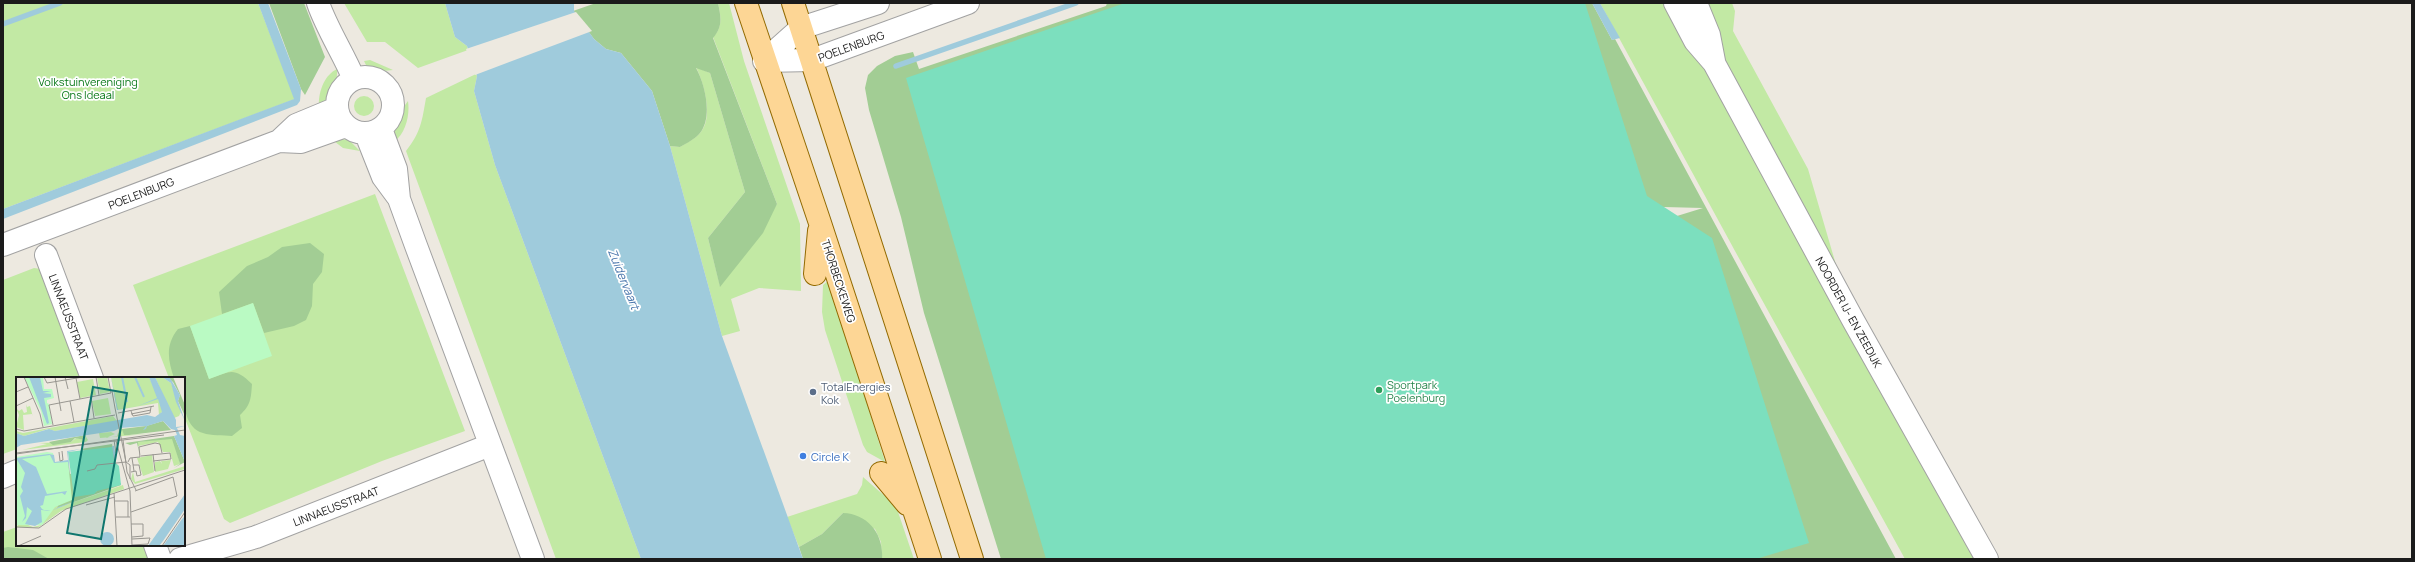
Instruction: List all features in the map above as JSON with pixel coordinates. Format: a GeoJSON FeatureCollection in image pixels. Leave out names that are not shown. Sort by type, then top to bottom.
{"type":"FeatureCollection","features":[{"type":"Feature","properties":{"kind":"main road","name":"THORBECKEWEG"},"geometry":{"type":"LineString","coordinates":[[746,3],[930,559]]}},
{"type":"Feature","properties":{"kind":"main road"},"geometry":{"type":"LineString","coordinates":[[793,3],[972,559]]}},
{"type":"Feature","properties":{"kind":"main road"},"geometry":{"type":"LineString","coordinates":[[815,274],[819,220]]}},
{"type":"Feature","properties":{"kind":"main road"},"geometry":{"type":"LineString","coordinates":[[881,472],[915,513]]}},
{"type":"Feature","properties":{"kind":"street"},"geometry":{"type":"LineString","coordinates":[[318,3],[324,20],[340,46],[354,79]]}},
{"type":"Feature","properties":{"kind":"street"},"geometry":{"type":"LineString","coordinates":[[764,61],[801,28],[878,3]]}},
{"type":"Feature","properties":{"kind":"street","name":"POELENBURG"},"geometry":{"type":"LineString","coordinates":[[764,61],[812,60],[968,3]]}},
{"type":"Feature","properties":{"kind":"street","name":"NOORDER IJ- EN ZEEDIJK"},"geometry":{"type":"LineString","coordinates":[[1675,3],[1695,41],[1714,62],[1853,320],[1987,559]]}},
{"type":"Feature","properties":{"kind":"street","name":"NOORDER IJ- EN ZEEDIJK"},"geometry":{"type":"LineString","coordinates":[[1696,3],[1709,35],[1714,62]]}},
{"type":"Feature","properties":{"kind":"street"},"geometry":{"type":"LineString","coordinates":[[366,77],[378,80],[391,94],[393,108],[391,116],[373,131],[359,133],[341,117],[338,96],[344,86],[354,79],[366,77]]}},
{"type":"Feature","properties":{"kind":"street","name":"POELENBURG"},"geometry":{"type":"LineString","coordinates":[[3,245],[279,141],[301,142],[341,117]]}},
{"type":"Feature","properties":{"kind":"street"},"geometry":{"type":"LineString","coordinates":[[373,131],[396,169],[399,199],[533,559]]}},
{"type":"Feature","properties":{"kind":"street","name":"LINNAEUSSTRAAT"},"geometry":{"type":"LineString","coordinates":[[46,255],[92,377]]}},
{"type":"Feature","properties":{"kind":"street","name":"LINNAEUSSTRAAT"},"geometry":{"type":"LineString","coordinates":[[180,559],[256,537],[490,445]]}},
{"type":"Feature","properties":{"kind":"street"},"geometry":{"type":"LineString","coordinates":[[3,477],[16,471]]}},
{"type":"Feature","properties":{"kind":"street"},"geometry":{"type":"LineString","coordinates":[[155,546],[160,559]]}},
{"type":"Feature","properties":{"kind":"green space","name":"Volkstuinvereniging Ons Ideaal"},"geometry":{"type":"Polygon","coordinates":[[[3,3],[258,3],[295,99],[3,209],[3,3]]]}},
{"type":"Feature","properties":{"kind":"green space"},"geometry":{"type":"Polygon","coordinates":[[[269,3],[304,3],[325,57],[305,95],[301,89],[269,3]]]}},
{"type":"Feature","properties":{"kind":"green space"},"geometry":{"type":"Polygon","coordinates":[[[344,3],[445,3],[455,37],[467,46],[468,50],[418,68],[385,42],[367,42],[344,3]]]}},
{"type":"Feature","properties":{"kind":"green space"},"geometry":{"type":"Polygon","coordinates":[[[596,3],[718,3],[720,26],[713,38],[777,204],[763,233],[720,287],[708,238],[745,192],[710,73],[696,68],[705,91],[707,110],[704,126],[698,135],[680,147],[670,146],[652,91],[621,53],[606,49],[594,39],[573,11],[596,3]]]}},
{"type":"Feature","properties":{"kind":"green space"},"geometry":{"type":"Polygon","coordinates":[[[718,3],[729,3],[744,61],[800,224],[801,291],[759,288],[731,299],[740,331],[722,336],[670,146],[680,147],[696,137],[704,127],[707,110],[706,100],[702,82],[696,67],[710,73],[745,192],[708,238],[720,286],[777,204],[713,37],[720,26],[718,3]]]}},
{"type":"Feature","properties":{"kind":"green space"},"geometry":{"type":"Polygon","coordinates":[[[1107,3],[1150,3],[1075,559],[1001,559],[924,313],[901,217],[869,110],[865,88],[868,75],[877,66],[895,56],[913,52],[919,69],[1106,6],[1107,3]]]}},
{"type":"Feature","properties":{"kind":"green space","name":"Sportpark Poelenburg"},"geometry":{"type":"Polygon","coordinates":[[[1125,3],[1585,3],[1647,196],[1712,238],[1809,543],[1756,559],[1046,559],[906,78],[1125,3]]]}},
{"type":"Feature","properties":{"kind":"green space"},"geometry":{"type":"Polygon","coordinates":[[[1421,3],[1592,3],[1612,40],[1615,39],[1896,559],[1701,559],[1488,274],[1703,208],[1625,206],[1421,3]]]}},
{"type":"Feature","properties":{"kind":"green space"},"geometry":{"type":"Polygon","coordinates":[[[1600,3],[1669,3],[1974,559],[1905,559],[1600,3]]]}},
{"type":"Feature","properties":{"kind":"green space"},"geometry":{"type":"Polygon","coordinates":[[[1699,3],[1732,3],[1735,11],[1733,31],[1808,169],[1839,275],[1724,61],[1699,3]]]}},
{"type":"Feature","properties":{"kind":"green space"},"geometry":{"type":"Polygon","coordinates":[[[370,60],[393,70],[373,72],[367,67],[364,61],[370,60]]]}},
{"type":"Feature","properties":{"kind":"green space"},"geometry":{"type":"Polygon","coordinates":[[[337,69],[333,90],[319,107],[321,90],[325,80],[337,69]]]}},
{"type":"Feature","properties":{"kind":"green space"},"geometry":{"type":"Polygon","coordinates":[[[476,74],[477,76],[474,91],[495,165],[641,559],[556,559],[406,151],[418,132],[426,98],[476,74]]]}},
{"type":"Feature","properties":{"kind":"green space"},"geometry":{"type":"Polygon","coordinates":[[[364,96],[371,99],[374,106],[371,113],[364,116],[357,113],[354,106],[357,99],[364,96]]]}},
{"type":"Feature","properties":{"kind":"green space"},"geometry":{"type":"Polygon","coordinates":[[[408,101],[408,118],[402,134],[394,142],[395,119],[408,101]]]}},
{"type":"Feature","properties":{"kind":"green space"},"geometry":{"type":"Polygon","coordinates":[[[330,138],[349,140],[360,151],[343,148],[330,138]]]}},
{"type":"Feature","properties":{"kind":"green space"},"geometry":{"type":"Polygon","coordinates":[[[375,194],[465,431],[382,461],[230,523],[224,519],[185,419],[185,377],[169,377],[133,285],[375,194]]]}},
{"type":"Feature","properties":{"kind":"green space"},"geometry":{"type":"Polygon","coordinates":[[[310,243],[324,254],[322,272],[313,284],[312,306],[306,320],[294,326],[264,333],[253,303],[222,314],[219,292],[247,266],[268,257],[282,247],[310,243]]]}},
{"type":"Feature","properties":{"kind":"green space"},"geometry":{"type":"Polygon","coordinates":[[[34,268],[41,269],[81,377],[16,377],[16,449],[3,454],[3,280],[34,268]]]}},
{"type":"Feature","properties":{"kind":"green space"},"geometry":{"type":"Polygon","coordinates":[[[829,280],[885,462],[867,452],[863,445],[825,330],[822,312],[823,285],[829,280]]]}},
{"type":"Feature","properties":{"kind":"green space"},"geometry":{"type":"Polygon","coordinates":[[[253,303],[272,356],[209,379],[190,326],[253,303]]]}},
{"type":"Feature","properties":{"kind":"green space"},"geometry":{"type":"Polygon","coordinates":[[[190,326],[209,379],[232,372],[241,375],[252,384],[250,401],[240,415],[242,428],[232,436],[203,433],[191,424],[187,417],[185,410],[185,377],[174,377],[169,359],[169,347],[178,329],[190,326]]]}},
{"type":"Feature","properties":{"kind":"green space"},"geometry":{"type":"Polygon","coordinates":[[[863,477],[896,506],[914,559],[882,559],[881,542],[875,529],[843,513],[822,534],[799,547],[787,517],[857,494],[862,485],[863,477]]]}},
{"type":"Feature","properties":{"kind":"green space"},"geometry":{"type":"Polygon","coordinates":[[[843,513],[860,517],[873,527],[880,541],[882,559],[803,559],[799,547],[822,534],[843,513]]]}},
{"type":"Feature","properties":{"kind":"green space"},"geometry":{"type":"Polygon","coordinates":[[[16,527],[16,546],[145,546],[150,559],[3,559],[3,532],[16,527]]]}},
{"type":"Feature","properties":{"kind":"green space"},"geometry":{"type":"Polygon","coordinates":[[[8,547],[33,550],[49,559],[3,559],[3,548],[8,547]]]}},
{"type":"Feature","properties":{"kind":"water"},"geometry":{"type":"Polygon","coordinates":[[[258,3],[268,3],[301,89],[300,101],[297,105],[3,219],[3,209],[294,99],[258,3]]]}},
{"type":"Feature","properties":{"kind":"water","name":"Zuidervaart"},"geometry":{"type":"Polygon","coordinates":[[[445,3],[574,3],[574,11],[594,39],[606,49],[621,53],[652,91],[670,146],[722,336],[803,559],[641,559],[495,165],[474,91],[477,76],[467,46],[455,37],[445,3]]]}},
{"type":"Feature","properties":{"kind":"water"},"geometry":{"type":"Polygon","coordinates":[[[1592,3],[1600,3],[1620,38],[1612,40],[1592,3]]]}},
{"type":"Feature","properties":{"kind":"pier"},"geometry":{"type":"Polygon","coordinates":[[[576,12],[592,31],[475,75],[466,49],[576,12]]]}},
{"type":"Feature","properties":{"kind":"waterway"},"geometry":{"type":"LineString","coordinates":[[3,24],[60,3]]}},
{"type":"Feature","properties":{"kind":"waterway"},"geometry":{"type":"LineString","coordinates":[[896,66],[1076,3]]}},
{"type":"Feature","properties":{"kind":"place","name":"Sportpark Poelenburg"},"geometry":{"type":"Point","coordinates":[1379,390]}},
{"type":"Feature","properties":{"kind":"place","name":"TotalEnergies Kok"},"geometry":{"type":"Point","coordinates":[813,392]}},
{"type":"Feature","properties":{"kind":"place","name":"Circle K"},"geometry":{"type":"Point","coordinates":[803,456]}}]}
